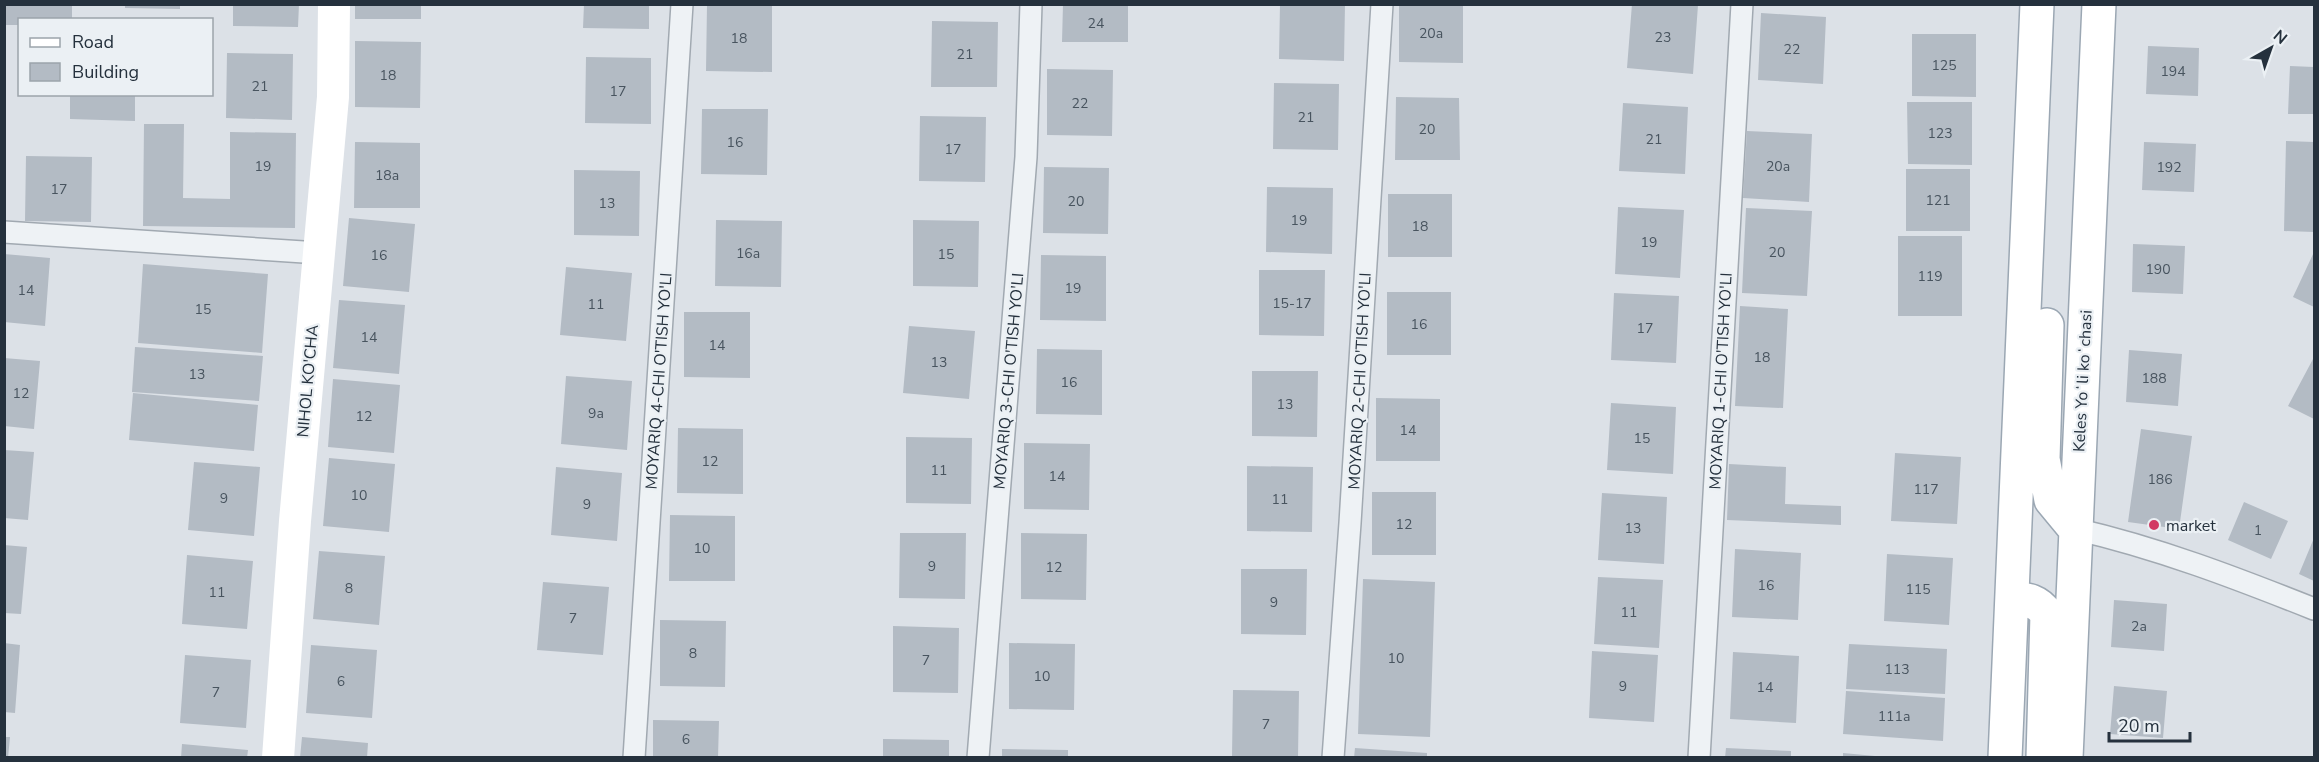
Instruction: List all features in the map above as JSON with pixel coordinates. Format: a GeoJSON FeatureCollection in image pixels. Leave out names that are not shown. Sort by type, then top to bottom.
{"type":"FeatureCollection","features":[{"type":"Feature","properties":{"kind":"main road"},"geometry":{"type":"LineString","coordinates":[[2005,758],[2037,4]]}},
{"type":"Feature","properties":{"kind":"main road"},"geometry":{"type":"LineString","coordinates":[[2077,4],[2093,127]]}},
{"type":"Feature","properties":{"kind":"main road","name":"Keles Yoʻli koʻchasi"},"geometry":{"type":"LineString","coordinates":[[2066,758],[2099,4]]}},
{"type":"Feature","properties":{"kind":"main road"},"geometry":{"type":"LineString","coordinates":[[2034,81],[2050,202],[2043,459],[2051,500],[2075,529]]}},
{"type":"Feature","properties":{"kind":"main road"},"geometry":{"type":"LineString","coordinates":[[2013,599],[2026,599],[2040,604],[2047,614],[2043,758]]}},
{"type":"Feature","properties":{"kind":"street","name":"NIHOL KO'CHA"},"geometry":{"type":"LineString","coordinates":[[278,758],[295,521],[333,97],[334,4]]}},
{"type":"Feature","properties":{"kind":"street","name":"MOYARIQ 4-CHI O'TISH YO'LI"},"geometry":{"type":"LineString","coordinates":[[634,758],[682,4]]}},
{"type":"Feature","properties":{"kind":"street","name":"MOYARIQ 3-CHI O'TISH YO'LI"},"geometry":{"type":"LineString","coordinates":[[978,758],[1026,157],[1031,4]]}},
{"type":"Feature","properties":{"kind":"street","name":"MOYARIQ 2-CHI O'TISH YO'LI"},"geometry":{"type":"LineString","coordinates":[[1333,758],[1382,4]]}},
{"type":"Feature","properties":{"kind":"street","name":"MOYARIQ 1-CHI O'TISH YO'LI"},"geometry":{"type":"LineString","coordinates":[[1699,758],[1742,4]]}},
{"type":"Feature","properties":{"kind":"street"},"geometry":{"type":"LineString","coordinates":[[4,232],[319,253]]}},
{"type":"Feature","properties":{"kind":"street"},"geometry":{"type":"LineString","coordinates":[[2075,529],[2104,535],[2213,569],[2314,609]]}},
{"type":"Feature","properties":{"kind":"building"},"geometry":{"type":"Polygon","coordinates":[[[6,4],[72,4],[72,18],[18,18],[18,25],[6,25],[6,4]]]}},
{"type":"Feature","properties":{"kind":"building"},"geometry":{"type":"Polygon","coordinates":[[[125,4],[180,4],[180,9],[125,8],[125,4]]]}},
{"type":"Feature","properties":{"kind":"building"},"geometry":{"type":"Polygon","coordinates":[[[233,4],[299,4],[298,27],[233,26],[233,4]]]}},
{"type":"Feature","properties":{"kind":"building"},"geometry":{"type":"Polygon","coordinates":[[[355,4],[421,4],[421,19],[355,19],[355,4]]]}},
{"type":"Feature","properties":{"kind":"building"},"geometry":{"type":"Polygon","coordinates":[[[584,4],[649,4],[649,29],[583,28],[584,4]]]}},
{"type":"Feature","properties":{"kind":"building"},"geometry":{"type":"Polygon","coordinates":[[[1063,4],[1128,4],[1128,42],[1062,42],[1063,4]]]}},
{"type":"Feature","properties":{"kind":"building"},"geometry":{"type":"Polygon","coordinates":[[[1280,4],[1345,4],[1344,61],[1279,59],[1280,4]]]}},
{"type":"Feature","properties":{"kind":"building"},"geometry":{"type":"Polygon","coordinates":[[[1399,4],[1463,4],[1463,63],[1399,62],[1399,4]]]}},
{"type":"Feature","properties":{"kind":"building"},"geometry":{"type":"Polygon","coordinates":[[[1632,4],[1698,5],[1693,74],[1627,68],[1632,4]]]}},
{"type":"Feature","properties":{"kind":"building"},"geometry":{"type":"Polygon","coordinates":[[[707,5],[772,6],[772,72],[706,71],[707,5]]]}},
{"type":"Feature","properties":{"kind":"building"},"geometry":{"type":"Polygon","coordinates":[[[1761,13],[1826,17],[1823,84],[1758,80],[1761,13]]]}},
{"type":"Feature","properties":{"kind":"building"},"geometry":{"type":"Polygon","coordinates":[[[932,21],[998,22],[997,87],[931,87],[932,21]]]}},
{"type":"Feature","properties":{"kind":"building"},"geometry":{"type":"Polygon","coordinates":[[[1912,34],[1976,34],[1976,97],[1912,96],[1912,34]]]}},
{"type":"Feature","properties":{"kind":"building"},"geometry":{"type":"Polygon","coordinates":[[[355,41],[421,42],[420,108],[355,107],[355,41]]]}},
{"type":"Feature","properties":{"kind":"building"},"geometry":{"type":"Polygon","coordinates":[[[2148,46],[2199,48],[2198,96],[2146,94],[2148,46]]]}},
{"type":"Feature","properties":{"kind":"building"},"geometry":{"type":"Polygon","coordinates":[[[227,53],[293,54],[292,120],[226,118],[227,53]]]}},
{"type":"Feature","properties":{"kind":"building"},"geometry":{"type":"Polygon","coordinates":[[[586,57],[651,58],[651,124],[585,123],[586,57]]]}},
{"type":"Feature","properties":{"kind":"building"},"geometry":{"type":"Polygon","coordinates":[[[2290,66],[2314,67],[2314,114],[2288,114],[2290,66]]]}},
{"type":"Feature","properties":{"kind":"building"},"geometry":{"type":"Polygon","coordinates":[[[1047,69],[1113,70],[1112,136],[1047,135],[1047,69]]]}},
{"type":"Feature","properties":{"kind":"building"},"geometry":{"type":"Polygon","coordinates":[[[1274,83],[1339,84],[1338,150],[1273,149],[1274,83]]]}},
{"type":"Feature","properties":{"kind":"building"},"geometry":{"type":"Polygon","coordinates":[[[70,96],[135,96],[135,121],[70,119],[70,96]]]}},
{"type":"Feature","properties":{"kind":"building"},"geometry":{"type":"Polygon","coordinates":[[[1396,97],[1459,98],[1460,160],[1395,160],[1396,97]]]}},
{"type":"Feature","properties":{"kind":"building"},"geometry":{"type":"Polygon","coordinates":[[[1907,102],[1972,102],[1972,165],[1908,164],[1907,102]]]}},
{"type":"Feature","properties":{"kind":"building"},"geometry":{"type":"Polygon","coordinates":[[[1623,103],[1688,107],[1685,174],[1619,171],[1623,103]]]}},
{"type":"Feature","properties":{"kind":"building"},"geometry":{"type":"Polygon","coordinates":[[[702,109],[768,109],[767,175],[701,174],[702,109]]]}},
{"type":"Feature","properties":{"kind":"building"},"geometry":{"type":"Polygon","coordinates":[[[920,116],[986,117],[985,182],[919,181],[920,116]]]}},
{"type":"Feature","properties":{"kind":"building"},"geometry":{"type":"Polygon","coordinates":[[[144,124],[184,124],[183,198],[230,199],[230,132],[296,133],[295,228],[143,226],[144,124]]]}},
{"type":"Feature","properties":{"kind":"building"},"geometry":{"type":"Polygon","coordinates":[[[1747,131],[1812,134],[1809,202],[1743,198],[1747,131]]]}},
{"type":"Feature","properties":{"kind":"building"},"geometry":{"type":"Polygon","coordinates":[[[2286,141],[2314,142],[2314,232],[2284,231],[2286,141]]]}},
{"type":"Feature","properties":{"kind":"building"},"geometry":{"type":"Polygon","coordinates":[[[355,142],[420,143],[420,208],[354,208],[355,142]]]}},
{"type":"Feature","properties":{"kind":"building"},"geometry":{"type":"Polygon","coordinates":[[[2144,142],[2196,144],[2194,192],[2142,190],[2144,142]]]}},
{"type":"Feature","properties":{"kind":"building"},"geometry":{"type":"Polygon","coordinates":[[[26,156],[92,157],[91,222],[25,221],[26,156]]]}},
{"type":"Feature","properties":{"kind":"building"},"geometry":{"type":"Polygon","coordinates":[[[1044,167],[1109,168],[1108,234],[1043,233],[1044,167]]]}},
{"type":"Feature","properties":{"kind":"building"},"geometry":{"type":"Polygon","coordinates":[[[1906,169],[1970,169],[1970,231],[1906,231],[1906,169]]]}},
{"type":"Feature","properties":{"kind":"building"},"geometry":{"type":"Polygon","coordinates":[[[574,170],[640,171],[639,236],[574,235],[574,170]]]}},
{"type":"Feature","properties":{"kind":"building"},"geometry":{"type":"Polygon","coordinates":[[[1267,187],[1333,188],[1332,254],[1266,252],[1267,187]]]}},
{"type":"Feature","properties":{"kind":"building"},"geometry":{"type":"Polygon","coordinates":[[[1388,194],[1452,194],[1452,257],[1388,257],[1388,194]]]}},
{"type":"Feature","properties":{"kind":"building"},"geometry":{"type":"Polygon","coordinates":[[[1618,207],[1684,210],[1680,278],[1615,274],[1618,207]]]}},
{"type":"Feature","properties":{"kind":"building"},"geometry":{"type":"Polygon","coordinates":[[[1746,208],[1812,211],[1807,296],[1742,293],[1746,208]]]}},
{"type":"Feature","properties":{"kind":"building"},"geometry":{"type":"Polygon","coordinates":[[[349,218],[415,224],[409,292],[343,286],[349,218]]]}},
{"type":"Feature","properties":{"kind":"building"},"geometry":{"type":"Polygon","coordinates":[[[716,220],[782,221],[781,287],[715,286],[716,220]]]}},
{"type":"Feature","properties":{"kind":"building"},"geometry":{"type":"Polygon","coordinates":[[[913,220],[979,221],[978,287],[913,286],[913,220]]]}},
{"type":"Feature","properties":{"kind":"building"},"geometry":{"type":"Polygon","coordinates":[[[1898,236],[1962,236],[1962,316],[1898,316],[1898,236]]]}},
{"type":"Feature","properties":{"kind":"building"},"geometry":{"type":"Polygon","coordinates":[[[2133,244],[2185,246],[2183,294],[2132,292],[2133,244]]]}},
{"type":"Feature","properties":{"kind":"building"},"geometry":{"type":"Polygon","coordinates":[[[2314,252],[2314,307],[2293,297],[2314,252]]]}},
{"type":"Feature","properties":{"kind":"building"},"geometry":{"type":"Polygon","coordinates":[[[4,254],[50,258],[45,326],[4,322],[4,254]]]}},
{"type":"Feature","properties":{"kind":"building"},"geometry":{"type":"Polygon","coordinates":[[[1041,255],[1106,256],[1106,321],[1040,320],[1041,255]]]}},
{"type":"Feature","properties":{"kind":"building"},"geometry":{"type":"Polygon","coordinates":[[[143,264],[268,274],[262,353],[138,343],[143,264]]]}},
{"type":"Feature","properties":{"kind":"building"},"geometry":{"type":"Polygon","coordinates":[[[566,267],[632,273],[626,341],[560,335],[566,267]]]}},
{"type":"Feature","properties":{"kind":"building"},"geometry":{"type":"Polygon","coordinates":[[[1259,270],[1325,270],[1324,336],[1259,335],[1259,270]]]}},
{"type":"Feature","properties":{"kind":"building"},"geometry":{"type":"Polygon","coordinates":[[[1387,292],[1451,292],[1451,355],[1387,355],[1387,292]]]}},
{"type":"Feature","properties":{"kind":"building"},"geometry":{"type":"Polygon","coordinates":[[[1614,293],[1679,296],[1676,363],[1611,360],[1614,293]]]}},
{"type":"Feature","properties":{"kind":"building"},"geometry":{"type":"Polygon","coordinates":[[[339,300],[405,305],[399,374],[333,368],[339,300]]]}},
{"type":"Feature","properties":{"kind":"building"},"geometry":{"type":"Polygon","coordinates":[[[1740,306],[1788,309],[1783,408],[1735,406],[1740,306]]]}},
{"type":"Feature","properties":{"kind":"building"},"geometry":{"type":"Polygon","coordinates":[[[684,312],[750,312],[750,378],[684,377],[684,312]]]}},
{"type":"Feature","properties":{"kind":"building"},"geometry":{"type":"Polygon","coordinates":[[[909,326],[975,331],[969,399],[903,393],[909,326]]]}},
{"type":"Feature","properties":{"kind":"building"},"geometry":{"type":"Polygon","coordinates":[[[135,347],[263,356],[259,401],[132,392],[135,347]]]}},
{"type":"Feature","properties":{"kind":"building"},"geometry":{"type":"Polygon","coordinates":[[[1037,349],[1102,350],[1102,415],[1036,414],[1037,349]]]}},
{"type":"Feature","properties":{"kind":"building"},"geometry":{"type":"Polygon","coordinates":[[[2129,350],[2182,354],[2178,406],[2126,402],[2129,350]]]}},
{"type":"Feature","properties":{"kind":"building"},"geometry":{"type":"Polygon","coordinates":[[[4,358],[40,361],[34,429],[4,426],[4,358]]]}},
{"type":"Feature","properties":{"kind":"building"},"geometry":{"type":"Polygon","coordinates":[[[2314,360],[2314,419],[2288,406],[2314,360]]]}},
{"type":"Feature","properties":{"kind":"building"},"geometry":{"type":"Polygon","coordinates":[[[1252,371],[1318,371],[1317,437],[1252,436],[1252,371]]]}},
{"type":"Feature","properties":{"kind":"building"},"geometry":{"type":"Polygon","coordinates":[[[566,376],[632,381],[627,450],[561,444],[566,376]]]}},
{"type":"Feature","properties":{"kind":"building"},"geometry":{"type":"Polygon","coordinates":[[[333,379],[400,385],[394,453],[328,447],[333,379]]]}},
{"type":"Feature","properties":{"kind":"building"},"geometry":{"type":"Polygon","coordinates":[[[133,393],[258,405],[254,451],[129,440],[133,393]]]}},
{"type":"Feature","properties":{"kind":"building"},"geometry":{"type":"Polygon","coordinates":[[[1376,398],[1440,399],[1440,461],[1376,461],[1376,398]]]}},
{"type":"Feature","properties":{"kind":"building"},"geometry":{"type":"Polygon","coordinates":[[[1611,403],[1676,407],[1673,474],[1607,470],[1611,403]]]}},
{"type":"Feature","properties":{"kind":"building"},"geometry":{"type":"Polygon","coordinates":[[[678,428],[743,429],[743,494],[677,493],[678,428]]]}},
{"type":"Feature","properties":{"kind":"building"},"geometry":{"type":"Polygon","coordinates":[[[2141,429],[2192,436],[2179,529],[2128,522],[2141,429]]]}},
{"type":"Feature","properties":{"kind":"building"},"geometry":{"type":"Polygon","coordinates":[[[906,437],[972,438],[971,504],[906,503],[906,437]]]}},
{"type":"Feature","properties":{"kind":"building"},"geometry":{"type":"Polygon","coordinates":[[[1024,443],[1090,444],[1089,510],[1024,509],[1024,443]]]}},
{"type":"Feature","properties":{"kind":"building"},"geometry":{"type":"Polygon","coordinates":[[[4,450],[34,452],[28,520],[4,518],[4,450]]]}},
{"type":"Feature","properties":{"kind":"building"},"geometry":{"type":"Polygon","coordinates":[[[1895,453],[1961,457],[1957,524],[1891,521],[1895,453]]]}},
{"type":"Feature","properties":{"kind":"building"},"geometry":{"type":"Polygon","coordinates":[[[329,458],[395,464],[389,532],[323,526],[329,458]]]}},
{"type":"Feature","properties":{"kind":"building"},"geometry":{"type":"Polygon","coordinates":[[[194,462],[260,467],[254,536],[188,530],[194,462]]]}},
{"type":"Feature","properties":{"kind":"building"},"geometry":{"type":"Polygon","coordinates":[[[1729,464],[1786,467],[1785,504],[1841,506],[1841,525],[1727,520],[1729,464]]]}},
{"type":"Feature","properties":{"kind":"building"},"geometry":{"type":"Polygon","coordinates":[[[1247,466],[1313,467],[1312,532],[1247,531],[1247,466]]]}},
{"type":"Feature","properties":{"kind":"building"},"geometry":{"type":"Polygon","coordinates":[[[556,467],[622,473],[617,541],[551,535],[556,467]]]}},
{"type":"Feature","properties":{"kind":"building"},"geometry":{"type":"Polygon","coordinates":[[[1372,492],[1436,492],[1436,555],[1372,555],[1372,492]]]}},
{"type":"Feature","properties":{"kind":"building"},"geometry":{"type":"Polygon","coordinates":[[[1602,493],[1667,497],[1664,564],[1598,560],[1602,493]]]}},
{"type":"Feature","properties":{"kind":"building"},"geometry":{"type":"Polygon","coordinates":[[[2244,502],[2288,521],[2271,559],[2228,540],[2244,502]]]}},
{"type":"Feature","properties":{"kind":"building"},"geometry":{"type":"Polygon","coordinates":[[[670,515],[735,516],[735,581],[669,581],[670,515]]]}},
{"type":"Feature","properties":{"kind":"building"},"geometry":{"type":"Polygon","coordinates":[[[900,533],[966,533],[965,599],[899,598],[900,533]]]}},
{"type":"Feature","properties":{"kind":"building"},"geometry":{"type":"Polygon","coordinates":[[[1021,533],[1087,534],[1086,600],[1021,599],[1021,533]]]}},
{"type":"Feature","properties":{"kind":"building"},"geometry":{"type":"Polygon","coordinates":[[[2314,538],[2314,581],[2299,574],[2314,538]]]}},
{"type":"Feature","properties":{"kind":"building"},"geometry":{"type":"Polygon","coordinates":[[[4,545],[27,547],[21,614],[4,613],[4,545]]]}},
{"type":"Feature","properties":{"kind":"building"},"geometry":{"type":"Polygon","coordinates":[[[1735,549],[1801,553],[1798,620],[1732,617],[1735,549]]]}},
{"type":"Feature","properties":{"kind":"building"},"geometry":{"type":"Polygon","coordinates":[[[319,551],[385,556],[379,625],[313,619],[319,551]]]}},
{"type":"Feature","properties":{"kind":"building"},"geometry":{"type":"Polygon","coordinates":[[[1887,554],[1953,558],[1949,625],[1884,621],[1887,554]]]}},
{"type":"Feature","properties":{"kind":"building"},"geometry":{"type":"Polygon","coordinates":[[[187,555],[253,561],[247,629],[182,624],[187,555]]]}},
{"type":"Feature","properties":{"kind":"building"},"geometry":{"type":"Polygon","coordinates":[[[1241,569],[1307,569],[1306,635],[1241,634],[1241,569]]]}},
{"type":"Feature","properties":{"kind":"building"},"geometry":{"type":"Polygon","coordinates":[[[1598,577],[1663,580],[1659,648],[1594,644],[1598,577]]]}},
{"type":"Feature","properties":{"kind":"building"},"geometry":{"type":"Polygon","coordinates":[[[1363,579],[1435,582],[1430,737],[1358,734],[1363,579]]]}},
{"type":"Feature","properties":{"kind":"building"},"geometry":{"type":"Polygon","coordinates":[[[543,582],[609,587],[603,655],[537,650],[543,582]]]}},
{"type":"Feature","properties":{"kind":"building"},"geometry":{"type":"Polygon","coordinates":[[[2114,600],[2167,604],[2164,651],[2111,647],[2114,600]]]}},
{"type":"Feature","properties":{"kind":"building"},"geometry":{"type":"Polygon","coordinates":[[[660,620],[726,621],[725,687],[660,686],[660,620]]]}},
{"type":"Feature","properties":{"kind":"building"},"geometry":{"type":"Polygon","coordinates":[[[893,626],[959,628],[958,693],[893,692],[893,626]]]}},
{"type":"Feature","properties":{"kind":"building"},"geometry":{"type":"Polygon","coordinates":[[[4,643],[20,645],[15,713],[4,712],[4,643]]]}},
{"type":"Feature","properties":{"kind":"building"},"geometry":{"type":"Polygon","coordinates":[[[1009,643],[1075,644],[1074,710],[1009,709],[1009,643]]]}},
{"type":"Feature","properties":{"kind":"building"},"geometry":{"type":"Polygon","coordinates":[[[1849,644],[1947,649],[1945,694],[1846,689],[1849,644]]]}},
{"type":"Feature","properties":{"kind":"building"},"geometry":{"type":"Polygon","coordinates":[[[311,645],[377,650],[372,718],[306,713],[311,645]]]}},
{"type":"Feature","properties":{"kind":"building"},"geometry":{"type":"Polygon","coordinates":[[[1592,651],[1658,655],[1654,722],[1589,718],[1592,651]]]}},
{"type":"Feature","properties":{"kind":"building"},"geometry":{"type":"Polygon","coordinates":[[[1733,652],[1799,656],[1796,723],[1730,719],[1733,652]]]}},
{"type":"Feature","properties":{"kind":"building"},"geometry":{"type":"Polygon","coordinates":[[[185,655],[251,660],[246,728],[180,723],[185,655]]]}},
{"type":"Feature","properties":{"kind":"building"},"geometry":{"type":"Polygon","coordinates":[[[2114,686],[2167,691],[2163,738],[2110,734],[2114,686]]]}},
{"type":"Feature","properties":{"kind":"building"},"geometry":{"type":"Polygon","coordinates":[[[1233,690],[1299,691],[1298,757],[1232,756],[1233,690]]]}},
{"type":"Feature","properties":{"kind":"building"},"geometry":{"type":"Polygon","coordinates":[[[1846,691],[1945,698],[1943,741],[1843,734],[1846,691]]]}},
{"type":"Feature","properties":{"kind":"building"},"geometry":{"type":"Polygon","coordinates":[[[653,720],[719,721],[718,758],[653,758],[653,720]]]}},
{"type":"Feature","properties":{"kind":"building"},"geometry":{"type":"Polygon","coordinates":[[[4,737],[10,737],[8,758],[4,758],[4,737]]]}},
{"type":"Feature","properties":{"kind":"building"},"geometry":{"type":"Polygon","coordinates":[[[302,737],[368,743],[367,758],[300,758],[302,737]]]}},
{"type":"Feature","properties":{"kind":"building"},"geometry":{"type":"Polygon","coordinates":[[[883,739],[949,740],[949,758],[883,758],[883,739]]]}},
{"type":"Feature","properties":{"kind":"building"},"geometry":{"type":"Polygon","coordinates":[[[182,744],[248,750],[247,758],[181,758],[182,744]]]}},
{"type":"Feature","properties":{"kind":"building"},"geometry":{"type":"Polygon","coordinates":[[[1355,748],[1427,753],[1427,758],[1354,758],[1355,748]]]}},
{"type":"Feature","properties":{"kind":"building"},"geometry":{"type":"Polygon","coordinates":[[[1726,748],[1791,751],[1791,758],[1725,758],[1726,748]]]}},
{"type":"Feature","properties":{"kind":"building"},"geometry":{"type":"Polygon","coordinates":[[[1002,749],[1068,750],[1068,758],[1002,758],[1002,749]]]}},
{"type":"Feature","properties":{"kind":"building"},"geometry":{"type":"Polygon","coordinates":[[[1843,753],[1875,756],[1875,758],[1843,758],[1843,753]]]}},
{"type":"Feature","properties":{"kind":"place","name":"market"},"geometry":{"type":"Point","coordinates":[2154,525]}}]}
